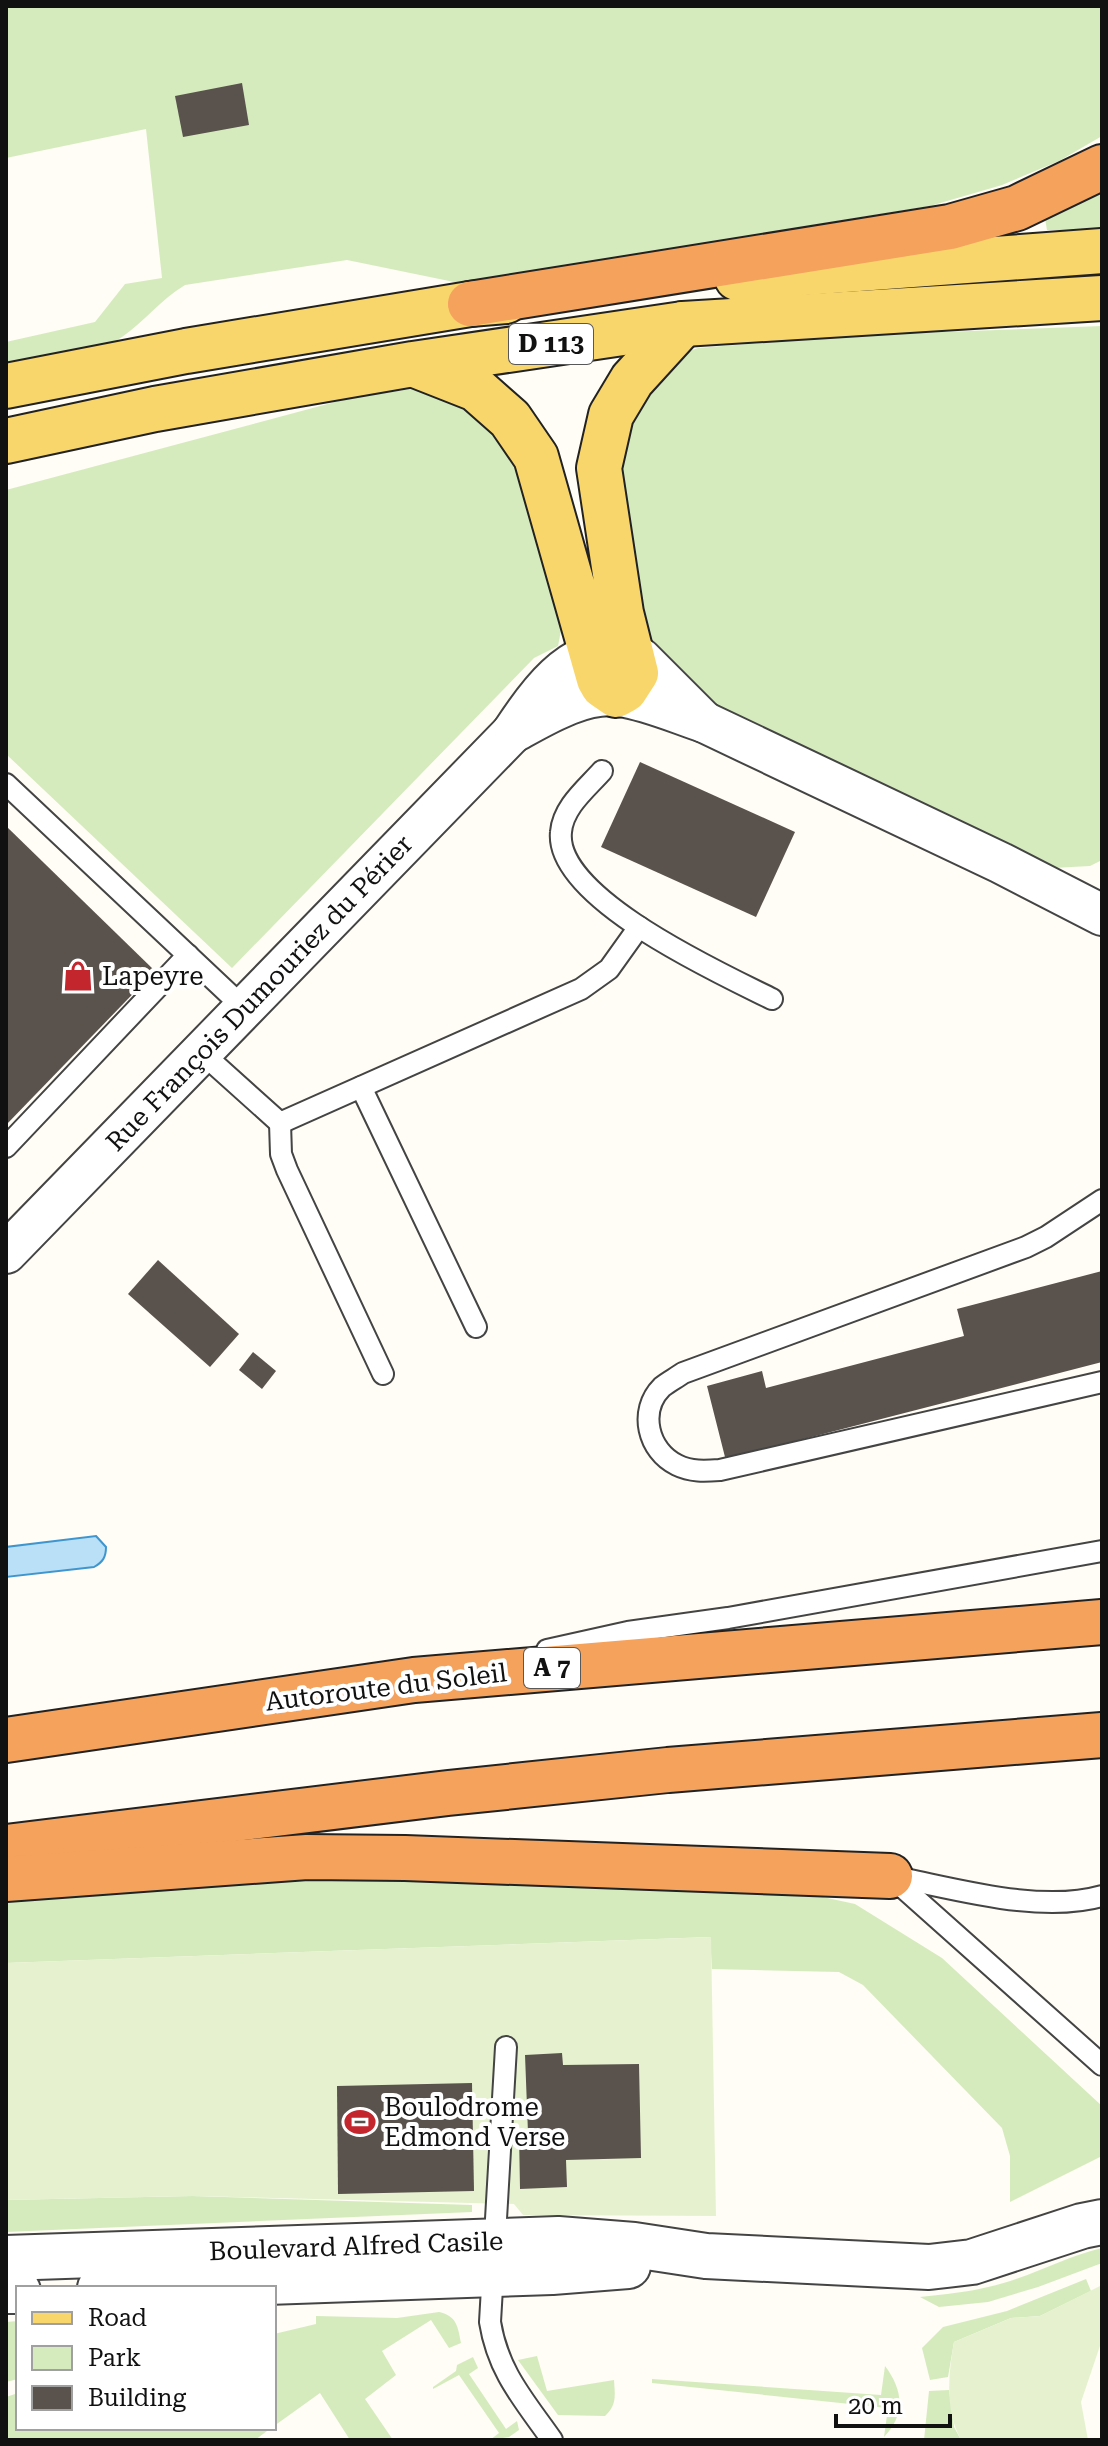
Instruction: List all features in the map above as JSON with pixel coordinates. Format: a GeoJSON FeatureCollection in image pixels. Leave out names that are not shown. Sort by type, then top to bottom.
{"type":"FeatureCollection","features":[{"type":"Feature","properties":{"kind":"highway"},"geometry":{"type":"LineString","coordinates":[[470,304],[950,227],[1017,208],[1102,167]]}},
{"type":"Feature","properties":{"kind":"highway","name":"Autoroute du Soleil"},"geometry":{"type":"LineString","coordinates":[[6,1740],[414,1680],[1102,1622]]}},
{"type":"Feature","properties":{"kind":"highway"},"geometry":{"type":"LineString","coordinates":[[6,1847],[637,1774],[1102,1735]]}},
{"type":"Feature","properties":{"kind":"highway"},"geometry":{"type":"LineString","coordinates":[[6,1879],[307,1857],[890,1876]]}},
{"type":"Feature","properties":{"kind":"main road","name":"D 113"},"geometry":{"type":"LineString","coordinates":[[6,386],[186,351],[470,304],[749,277],[1102,251]]}},
{"type":"Feature","properties":{"kind":"main road","name":"D 113"},"geometry":{"type":"LineString","coordinates":[[6,441],[155,409],[413,364],[683,324],[1102,298]]}},
{"type":"Feature","properties":{"kind":"main road"},"geometry":{"type":"LineString","coordinates":[[616,695],[603,686],[621,613],[599,468],[611,415],[632,380],[683,324]]}},
{"type":"Feature","properties":{"kind":"main road"},"geometry":{"type":"LineString","coordinates":[[413,364],[476,389],[510,419],[536,457],[611,652]]}},
{"type":"Feature","properties":{"kind":"street","name":"Rue François Dumouriez du Périer"},"geometry":{"type":"LineString","coordinates":[[6,1253],[512,733],[548,683],[569,665],[611,652],[704,722]]}},
{"type":"Feature","properties":{"kind":"street","name":"Rue François Dumouriez du Périer"},"geometry":{"type":"LineString","coordinates":[[512,733],[575,703],[616,695],[639,700],[704,722],[987,856],[1102,915]]}},
{"type":"Feature","properties":{"kind":"street","name":"Boulevard Alfred Casile"},"geometry":{"type":"LineString","coordinates":[[6,2258],[493,2257],[630,2266],[706,2256],[929,2267],[972,2262],[1102,2222]]}},
{"type":"Feature","properties":{"kind":"street","name":"Boulevard Alfred Casile"},"geometry":{"type":"LineString","coordinates":[[125,2286],[493,2257]]}},
{"type":"Feature","properties":{"kind":"lane"},"geometry":{"type":"LineString","coordinates":[[602,771],[568,810],[560,833],[568,859],[587,885],[639,927],[686,956],[772,999]]}},
{"type":"Feature","properties":{"kind":"lane"},"geometry":{"type":"LineString","coordinates":[[6,784],[244,1008]]}},
{"type":"Feature","properties":{"kind":"lane"},"geometry":{"type":"LineString","coordinates":[[280,1123],[581,989],[609,969],[639,927]]}},
{"type":"Feature","properties":{"kind":"lane"},"geometry":{"type":"LineString","coordinates":[[6,1147],[188,955]]}},
{"type":"Feature","properties":{"kind":"lane"},"geometry":{"type":"LineString","coordinates":[[201,1052],[280,1123],[281,1154],[287,1170],[383,1374]]}},
{"type":"Feature","properties":{"kind":"lane"},"geometry":{"type":"LineString","coordinates":[[361,1087],[476,1327]]}},
{"type":"Feature","properties":{"kind":"lane"},"geometry":{"type":"LineString","coordinates":[[1102,1200],[1026,1247],[683,1373],[661,1388],[650,1409],[648,1431],[658,1451],[677,1465],[699,1472],[720,1470],[1102,1382]]}},
{"type":"Feature","properties":{"kind":"lane"},"geometry":{"type":"LineString","coordinates":[[414,1680],[628,1632],[728,1618],[1102,1551]]}},
{"type":"Feature","properties":{"kind":"lane"},"geometry":{"type":"LineString","coordinates":[[890,1876],[1009,1898],[1064,1902],[1102,1896]]}},
{"type":"Feature","properties":{"kind":"lane"},"geometry":{"type":"LineString","coordinates":[[890,1876],[1102,2065]]}},
{"type":"Feature","properties":{"kind":"lane"},"geometry":{"type":"LineString","coordinates":[[506,2047],[490,2322],[494,2348],[504,2372],[552,2440]]}},
{"type":"Feature","properties":{"kind":"green space"},"geometry":{"type":"Polygon","coordinates":[[[8,6],[1102,6],[1102,136],[1059,161],[1002,185],[930,206],[459,283],[347,260],[185,285],[110,344],[6,369],[6,342],[95,322],[125,284],[162,278],[146,129],[6,158],[8,6]]]}},
{"type":"Feature","properties":{"kind":"green space"},"geometry":{"type":"Polygon","coordinates":[[[1102,183],[1102,230],[1047,230],[1044,213],[1102,183]]]}},
{"type":"Feature","properties":{"kind":"green space"},"geometry":{"type":"Polygon","coordinates":[[[1102,326],[1102,860],[1090,866],[1053,868],[728,713],[689,691],[644,638],[611,480],[625,415],[670,358],[698,348],[861,335],[1102,326]]]}},
{"type":"Feature","properties":{"kind":"green space"},"geometry":{"type":"Polygon","coordinates":[[[411,389],[447,391],[522,456],[564,615],[558,646],[534,658],[232,968],[6,754],[6,490],[350,398],[411,389]]]}},
{"type":"Feature","properties":{"kind":"green space"},"geometry":{"type":"Polygon","coordinates":[[[319,1874],[818,1896],[855,1904],[942,1958],[1102,2106],[1102,2156],[1010,2202],[1010,2156],[1002,2128],[863,1985],[839,1972],[712,1969],[710,1937],[6,1963],[6,1899],[319,1874]]]}},
{"type":"Feature","properties":{"kind":"green space","name":"Boulodrome Edmond Verse"},"geometry":{"type":"Polygon","coordinates":[[[711,1937],[716,2216],[523,2215],[514,2204],[192,2196],[6,2200],[6,1963],[711,1937]]]}},
{"type":"Feature","properties":{"kind":"green space"},"geometry":{"type":"Polygon","coordinates":[[[192,2196],[472,2205],[472,2212],[6,2232],[6,2200],[192,2196]]]}},
{"type":"Feature","properties":{"kind":"green space"},"geometry":{"type":"Polygon","coordinates":[[[1102,2248],[1102,2263],[988,2302],[939,2307],[920,2297],[996,2285],[1102,2248]]]}},
{"type":"Feature","properties":{"kind":"green space"},"geometry":{"type":"Polygon","coordinates":[[[1086,2279],[1091,2291],[1040,2316],[1011,2318],[954,2342],[948,2377],[930,2380],[922,2348],[943,2327],[1007,2311],[1086,2279]]]}},
{"type":"Feature","properties":{"kind":"green space"},"geometry":{"type":"Polygon","coordinates":[[[1100,2286],[1102,2340],[1081,2402],[1088,2440],[961,2440],[952,2417],[949,2392],[954,2342],[1011,2318],[1040,2316],[1100,2286]]]}},
{"type":"Feature","properties":{"kind":"green space"},"geometry":{"type":"Polygon","coordinates":[[[439,2312],[445,2314],[453,2319],[461,2343],[449,2348],[431,2320],[382,2351],[396,2375],[365,2399],[393,2440],[350,2440],[320,2393],[276,2425],[276,2334],[316,2324],[316,2316],[397,2318],[439,2312]]]}},
{"type":"Feature","properties":{"kind":"green space"},"geometry":{"type":"Polygon","coordinates":[[[16,2321],[16,2380],[6,2382],[6,2322],[16,2321]]]}},
{"type":"Feature","properties":{"kind":"green space"},"geometry":{"type":"Polygon","coordinates":[[[537,2356],[547,2391],[614,2380],[612,2408],[605,2416],[558,2415],[518,2360],[537,2356]]]}},
{"type":"Feature","properties":{"kind":"green space"},"geometry":{"type":"Polygon","coordinates":[[[473,2357],[478,2368],[469,2374],[506,2429],[517,2421],[519,2430],[509,2437],[490,2440],[499,2433],[459,2375],[433,2389],[456,2371],[457,2365],[473,2357]]]}},
{"type":"Feature","properties":{"kind":"green space"},"geometry":{"type":"Polygon","coordinates":[[[885,2366],[896,2384],[900,2402],[896,2420],[884,2437],[888,2408],[652,2383],[652,2379],[881,2395],[885,2366]]]}},
{"type":"Feature","properties":{"kind":"green space"},"geometry":{"type":"Polygon","coordinates":[[[949,2390],[954,2427],[961,2440],[924,2440],[929,2391],[949,2390]]]}},
{"type":"Feature","properties":{"kind":"green space"},"geometry":{"type":"Polygon","coordinates":[[[16,2394],[16,2430],[268,2430],[255,2440],[6,2440],[6,2397],[16,2394]]]}},
{"type":"Feature","properties":{"kind":"water"},"geometry":{"type":"Polygon","coordinates":[[[96,1536],[106,1551],[94,1567],[6,1577],[6,1547],[96,1536]]]}},
{"type":"Feature","properties":{"kind":"building"},"geometry":{"type":"Polygon","coordinates":[[[242,83],[249,125],[183,137],[175,96],[242,83]]]}},
{"type":"Feature","properties":{"kind":"building"},"geometry":{"type":"Polygon","coordinates":[[[640,762],[795,832],[756,917],[601,847],[640,762]]]}},
{"type":"Feature","properties":{"kind":"building","name":"Lapeyre"},"geometry":{"type":"Polygon","coordinates":[[[6,826],[155,971],[6,1125],[6,826]]]}},
{"type":"Feature","properties":{"kind":"building"},"geometry":{"type":"Polygon","coordinates":[[[158,1260],[239,1334],[210,1367],[128,1294],[158,1260]]]}},
{"type":"Feature","properties":{"kind":"building"},"geometry":{"type":"Polygon","coordinates":[[[1102,1271],[1102,1362],[725,1457],[707,1386],[762,1371],[766,1388],[964,1336],[957,1309],[1102,1271]]]}},
{"type":"Feature","properties":{"kind":"building"},"geometry":{"type":"Polygon","coordinates":[[[253,1352],[276,1371],[262,1389],[239,1370],[253,1352]]]}},
{"type":"Feature","properties":{"kind":"building"},"geometry":{"type":"Polygon","coordinates":[[[562,2053],[563,2065],[639,2064],[641,2158],[566,2160],[567,2187],[520,2189],[519,2133],[528,2133],[525,2055],[562,2053]]]}},
{"type":"Feature","properties":{"kind":"building"},"geometry":{"type":"Polygon","coordinates":[[[472,2083],[474,2191],[338,2194],[337,2086],[472,2083]]]}},
{"type":"Feature","properties":{"kind":"place","name":"Lapeyre"},"geometry":{"type":"Point","coordinates":[78,976]}},
{"type":"Feature","properties":{"kind":"place","name":"Boulodrome Edmond Verse"},"geometry":{"type":"Point","coordinates":[360,2122]}}]}
